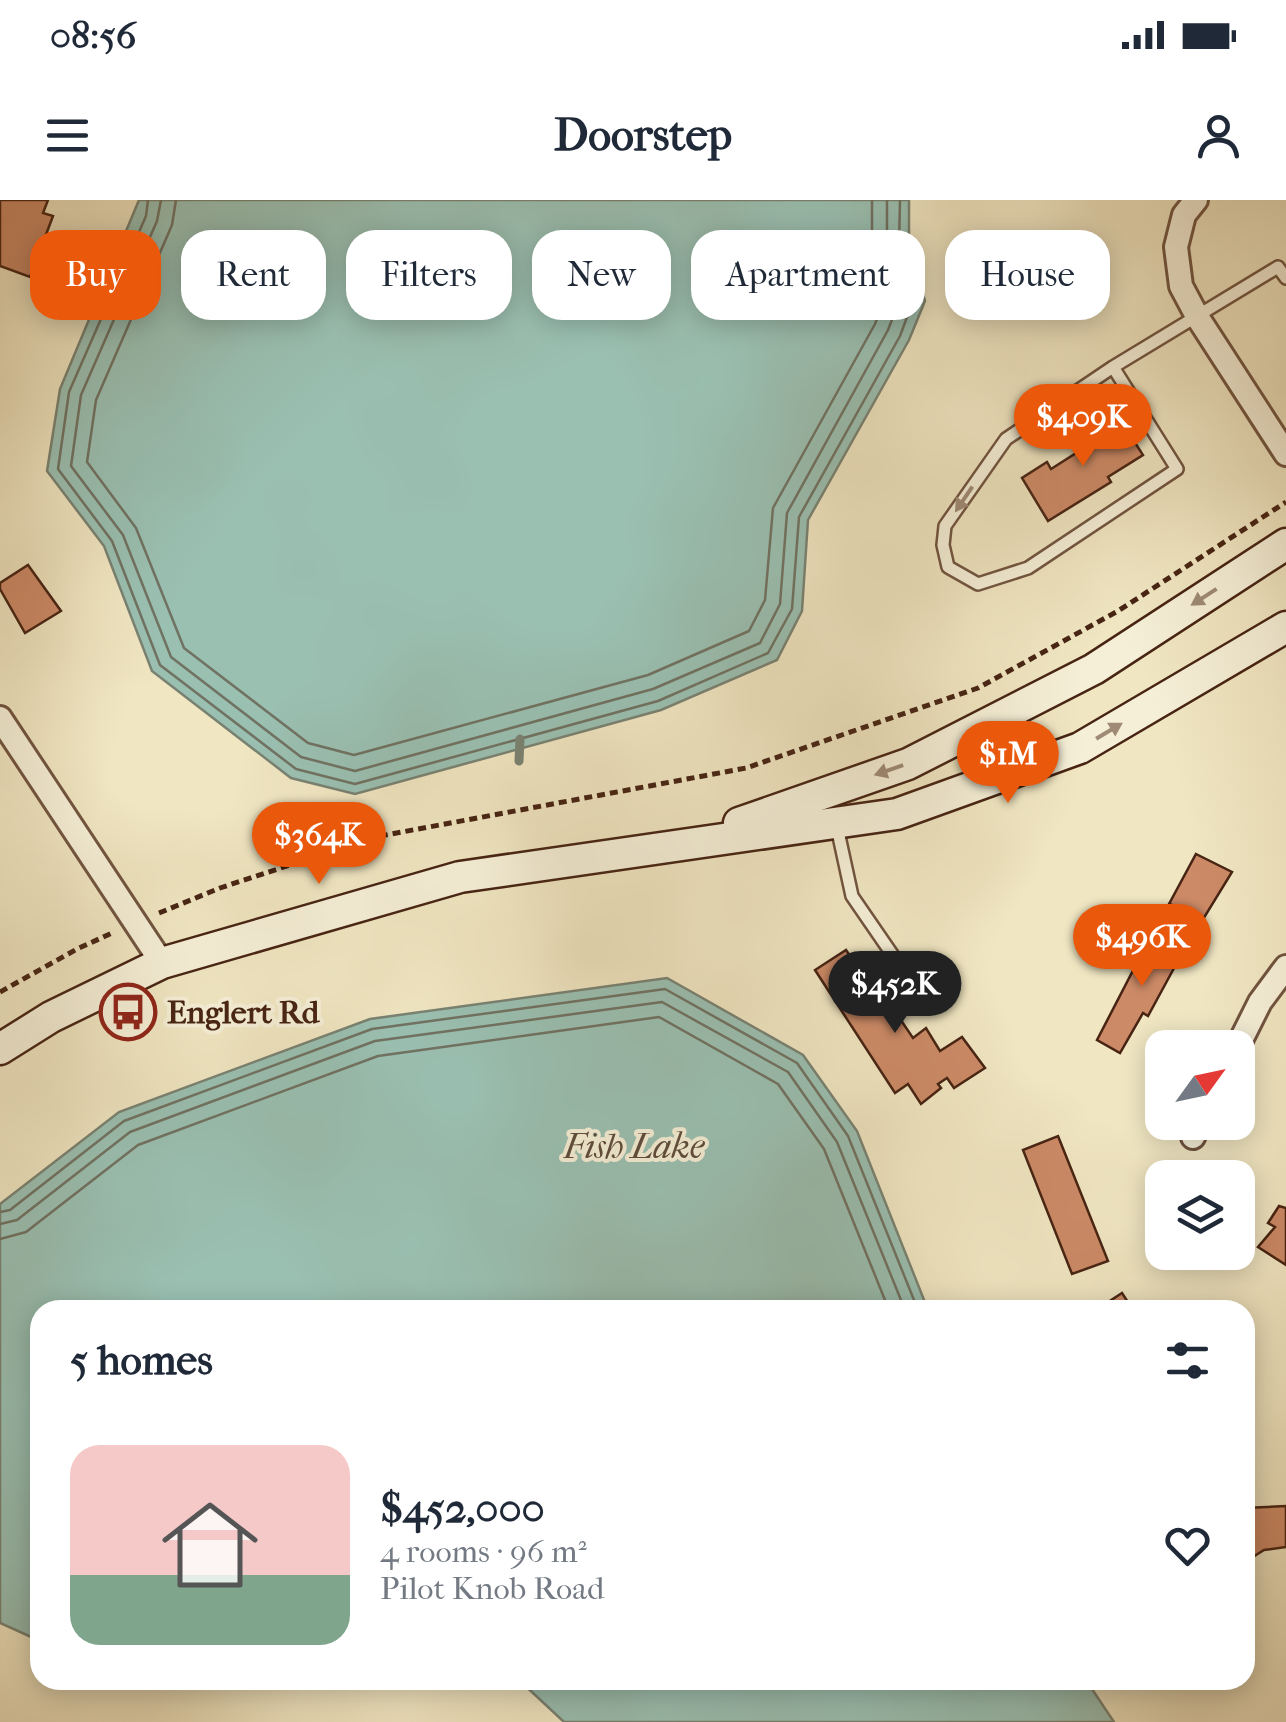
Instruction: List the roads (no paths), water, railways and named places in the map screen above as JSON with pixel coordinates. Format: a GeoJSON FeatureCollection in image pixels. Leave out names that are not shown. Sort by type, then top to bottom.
{"type":"FeatureCollection","features":[{"type":"Feature","properties":{"kind":"main road"},"geometry":{"type":"LineString","coordinates":[[680,844],[908,764],[1094,669],[1286,544]]}},
{"type":"Feature","properties":{"kind":"main road"},"geometry":{"type":"LineString","coordinates":[[0,1049],[51,1016],[162,963],[460,877],[898,814],[1080,748],[1286,627]]}},
{"type":"Feature","properties":{"kind":"street"},"geometry":{"type":"LineString","coordinates":[[1196,200],[1184,215],[1176,247],[1181,286],[1286,454]]}},
{"type":"Feature","properties":{"kind":"street"},"geometry":{"type":"LineString","coordinates":[[0,718],[162,963]]}},
{"type":"Feature","properties":{"kind":"street"},"geometry":{"type":"LineString","coordinates":[[1247,1030],[1260,1002],[1286,967]]}},
{"type":"Feature","properties":{"kind":"lane"},"geometry":{"type":"LineString","coordinates":[[1113,367],[1177,469],[1028,568],[978,584],[948,567],[942,545],[946,526],[1006,439],[1113,367],[1278,266],[1286,278]]}},
{"type":"Feature","properties":{"kind":"lane"},"geometry":{"type":"LineString","coordinates":[[836,822],[852,896],[929,1008]]}},
{"type":"Feature","properties":{"kind":"water"},"geometry":{"type":"Polygon","coordinates":[[[139,200],[909,200],[909,230],[691,230],[691,320],[917,320],[808,520],[802,611],[777,660],[661,710],[355,794],[291,778],[152,671],[104,546],[47,471],[60,389],[89,320],[161,320],[161,230],[126,230],[139,200]]]}},
{"type":"Feature","properties":{"kind":"water","name":"Fish Lake"},"geometry":{"type":"Polygon","coordinates":[[[667,978],[803,1055],[857,1131],[924,1300],[30,1300],[30,1636],[0,1623],[0,1204],[119,1112],[370,1019],[667,978]]]}},
{"type":"Feature","properties":{"kind":"water"},"geometry":{"type":"Polygon","coordinates":[[[530,1690],[1093,1690],[1114,1722],[564,1722],[530,1690]]]}},
{"type":"Feature","properties":{"kind":"waterway"},"geometry":{"type":"LineString","coordinates":[[519,761],[520,739]]}},
{"type":"Feature","properties":{"kind":"place","name":"Englert Rd"},"geometry":{"type":"Point","coordinates":[128,1012]}}]}
